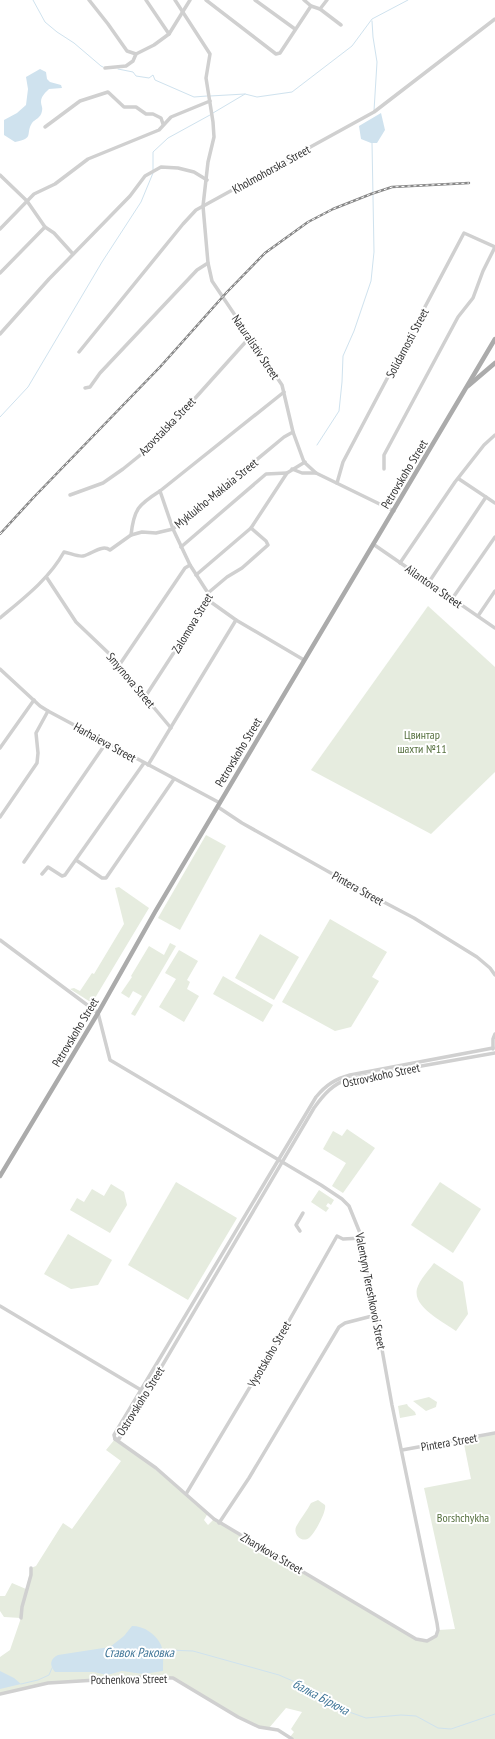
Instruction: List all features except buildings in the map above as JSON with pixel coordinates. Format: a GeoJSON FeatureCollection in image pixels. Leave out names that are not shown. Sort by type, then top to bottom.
{"type":"FeatureCollection","features":[{"type":"Feature","properties":{"kind":"main road","name":"Petrovskoho Street"},"geometry":{"type":"LineString","coordinates":[[0,1176],[98,1013],[155,912],[495,339]]}},
{"type":"Feature","properties":{"kind":"main road"},"geometry":{"type":"LineString","coordinates":[[464,390],[495,363]]}},
{"type":"Feature","properties":{"kind":"street"},"geometry":{"type":"LineString","coordinates":[[89,0],[127,51],[136,54]]}},
{"type":"Feature","properties":{"kind":"street"},"geometry":{"type":"LineString","coordinates":[[146,0],[169,34]]}},
{"type":"Feature","properties":{"kind":"street","name":"Naturalistiv Street"},"geometry":{"type":"LineString","coordinates":[[175,0],[209,52],[206,78],[214,137],[208,162],[203,206],[208,263],[215,288],[282,385],[293,432],[305,462],[310,469],[394,511]]}},
{"type":"Feature","properties":{"kind":"street"},"geometry":{"type":"LineString","coordinates":[[105,68],[126,66],[133,61],[136,54],[154,45],[169,34],[184,12],[190,0]]}},
{"type":"Feature","properties":{"kind":"street"},"geometry":{"type":"LineString","coordinates":[[206,0],[276,54],[280,53],[310,6]]}},
{"type":"Feature","properties":{"kind":"street"},"geometry":{"type":"LineString","coordinates":[[255,0],[295,29]]}},
{"type":"Feature","properties":{"kind":"street"},"geometry":{"type":"LineString","coordinates":[[304,0],[310,6],[320,9],[341,25]]}},
{"type":"Feature","properties":{"kind":"street"},"geometry":{"type":"LineString","coordinates":[[320,9],[327,0]]}},
{"type":"Feature","properties":{"kind":"street","name":"Kholmohorska Street"},"geometry":{"type":"LineString","coordinates":[[80,352],[183,224],[203,206],[374,112],[433,68],[494,19]]}},
{"type":"Feature","properties":{"kind":"street"},"geometry":{"type":"LineString","coordinates":[[45,127],[80,101],[108,92],[124,107],[136,107],[146,114],[153,114],[161,118],[164,124]]}},
{"type":"Feature","properties":{"kind":"street"},"geometry":{"type":"LineString","coordinates":[[0,229],[34,194],[55,184],[88,158],[158,130],[171,117],[210,102]]}},
{"type":"Feature","properties":{"kind":"street"},"geometry":{"type":"LineString","coordinates":[[0,334],[49,279],[130,196],[146,176],[153,170],[161,167],[184,169],[194,172],[207,180]]}},
{"type":"Feature","properties":{"kind":"street"},"geometry":{"type":"LineString","coordinates":[[0,175],[27,201],[44,228],[54,233],[74,254]]}},
{"type":"Feature","properties":{"kind":"street"},"geometry":{"type":"LineString","coordinates":[[0,183],[4,179]]}},
{"type":"Feature","properties":{"kind":"street"},"geometry":{"type":"LineString","coordinates":[[0,276],[2,271],[44,228]]}},
{"type":"Feature","properties":{"kind":"street","name":"Solidarnosti Street"},"geometry":{"type":"LineString","coordinates":[[336,483],[343,462],[464,233],[495,247],[483,271],[473,298],[458,317],[384,455],[384,469]]}},
{"type":"Feature","properties":{"kind":"street"},"geometry":{"type":"LineString","coordinates":[[85,388],[90,387],[100,373],[197,270],[208,263]]}},
{"type":"Feature","properties":{"kind":"street","name":"Azovstalska Street"},"geometry":{"type":"LineString","coordinates":[[70,495],[103,483],[154,444],[250,337]]}},
{"type":"Feature","properties":{"kind":"street"},"geometry":{"type":"LineString","coordinates":[[0,618],[46,578],[56,566],[64,552],[82,556],[104,547],[110,550],[131,535],[133,518],[139,505],[160,491],[284,392]]}},
{"type":"Feature","properties":{"kind":"street","name":"Myklukho-Maklaia Street"},"geometry":{"type":"LineString","coordinates":[[131,535],[142,532],[156,533],[173,529],[284,437],[293,432]]}},
{"type":"Feature","properties":{"kind":"street"},"geometry":{"type":"LineString","coordinates":[[400,563],[455,482],[459,479],[484,445],[495,435]]}},
{"type":"Feature","properties":{"kind":"street"},"geometry":{"type":"LineString","coordinates":[[196,576],[251,528],[287,473],[305,462]]}},
{"type":"Feature","properties":{"kind":"street"},"geometry":{"type":"LineString","coordinates":[[292,469],[302,473],[316,473]]}},
{"type":"Feature","properties":{"kind":"street"},"geometry":{"type":"LineString","coordinates":[[182,547],[266,474],[287,473]]}},
{"type":"Feature","properties":{"kind":"street"},"geometry":{"type":"LineString","coordinates":[[459,479],[495,503]]}},
{"type":"Feature","properties":{"kind":"street"},"geometry":{"type":"LineString","coordinates":[[160,491],[173,529],[196,576],[208,593]]}},
{"type":"Feature","properties":{"kind":"street"},"geometry":{"type":"LineString","coordinates":[[429,582],[486,497]]}},
{"type":"Feature","properties":{"kind":"street","name":"Zalomova Street"},"geometry":{"type":"LineString","coordinates":[[145,697],[208,600],[208,593],[227,577],[242,568],[268,545],[266,541],[251,528]]}},
{"type":"Feature","properties":{"kind":"street"},"geometry":{"type":"LineString","coordinates":[[452,599],[495,537]]}},
{"type":"Feature","properties":{"kind":"street","name":"Ailantova Street"},"geometry":{"type":"LineString","coordinates":[[373,544],[495,628]]}},
{"type":"Feature","properties":{"kind":"street"},"geometry":{"type":"LineString","coordinates":[[120,664],[185,568],[190,565]]}},
{"type":"Feature","properties":{"kind":"street","name":"Smyrnova Street"},"geometry":{"type":"LineString","coordinates":[[46,578],[76,622],[120,664],[129,680],[171,728]]}},
{"type":"Feature","properties":{"kind":"street"},"geometry":{"type":"LineString","coordinates":[[478,616],[495,591]]}},
{"type":"Feature","properties":{"kind":"street"},"geometry":{"type":"LineString","coordinates":[[208,600],[236,620],[304,660]]}},
{"type":"Feature","properties":{"kind":"street"},"geometry":{"type":"LineString","coordinates":[[148,766],[236,620]]}},
{"type":"Feature","properties":{"kind":"street","name":"Harhaieva Street"},"geometry":{"type":"LineString","coordinates":[[0,669],[48,711],[219,805]]}},
{"type":"Feature","properties":{"kind":"street"},"geometry":{"type":"LineString","coordinates":[[0,748],[34,700]]}},
{"type":"Feature","properties":{"kind":"street"},"geometry":{"type":"LineString","coordinates":[[0,817],[37,763],[38,753],[36,733],[48,711]]}},
{"type":"Feature","properties":{"kind":"street"},"geometry":{"type":"LineString","coordinates":[[24,862],[106,743]]}},
{"type":"Feature","properties":{"kind":"street"},"geometry":{"type":"LineString","coordinates":[[42,874],[48,867],[63,876],[76,860],[144,763]]}},
{"type":"Feature","properties":{"kind":"street"},"geometry":{"type":"LineString","coordinates":[[76,860],[102,878],[106,878],[174,779]]}},
{"type":"Feature","properties":{"kind":"street","name":"Pintera Street"},"geometry":{"type":"LineString","coordinates":[[219,805],[242,823],[414,918],[477,957],[490,968],[495,975]]}},
{"type":"Feature","properties":{"kind":"street"},"geometry":{"type":"LineString","coordinates":[[0,940],[98,1013]]}},
{"type":"Feature","properties":{"kind":"street","name":"Valentyny Tereshkovoi Street"},"geometry":{"type":"LineString","coordinates":[[98,1013],[110,1060],[345,1201],[354,1214],[362,1238],[438,1630]]}},
{"type":"Feature","properties":{"kind":"street"},"geometry":{"type":"LineString","coordinates":[[495,1034],[493,1048],[495,1053]]}},
{"type":"Feature","properties":{"kind":"street","name":"Ostrovskoho Street"},"geometry":{"type":"LineString","coordinates":[[493,1048],[423,1064],[341,1082],[327,1091],[314,1108],[280,1161],[114,1435],[115,1439],[119,1439],[280,1161],[316,1098],[322,1090],[337,1079],[374,1070],[423,1064],[495,1053]]}},
{"type":"Feature","properties":{"kind":"street"},"geometry":{"type":"LineString","coordinates":[[373,1075],[374,1070]]}},
{"type":"Feature","properties":{"kind":"street"},"geometry":{"type":"LineString","coordinates":[[300,1231],[296,1225],[304,1213]]}},
{"type":"Feature","properties":{"kind":"street","name":"Vysotskoho Street"},"geometry":{"type":"LineString","coordinates":[[186,1494],[281,1335],[337,1236],[343,1239],[362,1238]]}},
{"type":"Feature","properties":{"kind":"street"},"geometry":{"type":"LineString","coordinates":[[0,1306],[141,1390]]}},
{"type":"Feature","properties":{"kind":"street"},"geometry":{"type":"LineString","coordinates":[[219,1523],[249,1478],[339,1327],[345,1323],[376,1315]]}},
{"type":"Feature","properties":{"kind":"street","name":"Pintera Street"},"geometry":{"type":"LineString","coordinates":[[402,1450],[495,1433]]}},
{"type":"Feature","properties":{"kind":"street","name":"Zharykova Street"},"geometry":{"type":"LineString","coordinates":[[115,1439],[156,1468],[219,1523],[416,1639],[427,1641],[436,1636],[438,1630]]}},
{"type":"Feature","properties":{"kind":"street"},"geometry":{"type":"LineString","coordinates":[[21,1618],[22,1607],[32,1568]]}},
{"type":"Feature","properties":{"kind":"street","name":"Pochenkova Street"},"geometry":{"type":"LineString","coordinates":[[0,1694],[48,1683],[145,1677],[172,1678],[238,1717],[259,1726],[278,1730],[292,1739]]}},
{"type":"Feature","properties":{"kind":"green space","name":"Цвинтар шахти №11"},"geometry":{"type":"Polygon","coordinates":[[[428,606],[495,667],[495,772],[431,834],[311,770],[428,606]]]}},
{"type":"Feature","properties":{"kind":"green space"},"geometry":{"type":"Polygon","coordinates":[[[206,835],[226,846],[180,930],[158,918],[206,835]]]}},
{"type":"Feature","properties":{"kind":"green space"},"geometry":{"type":"Polygon","coordinates":[[[119,887],[149,908],[92,1003],[70,989],[74,988],[80,991],[92,973],[94,974],[124,924],[115,888],[119,887]]]}},
{"type":"Feature","properties":{"kind":"green space"},"geometry":{"type":"Polygon","coordinates":[[[330,919],[387,952],[372,977],[379,981],[351,1027],[335,1031],[282,1002],[330,919]]]}},
{"type":"Feature","properties":{"kind":"green space"},"geometry":{"type":"Polygon","coordinates":[[[260,934],[299,957],[274,1000],[235,978],[260,934]]]}},
{"type":"Feature","properties":{"kind":"green space"},"geometry":{"type":"Polygon","coordinates":[[[170,943],[176,946],[135,1016],[131,1014],[142,996],[133,991],[129,998],[121,993],[132,977],[131,976],[149,946],[164,955],[170,943]]]}},
{"type":"Feature","properties":{"kind":"green space"},"geometry":{"type":"Polygon","coordinates":[[[179,950],[198,961],[187,980],[190,982],[187,989],[199,996],[184,1022],[159,1007],[176,979],[165,973],[179,950]]]}},
{"type":"Feature","properties":{"kind":"green space"},"geometry":{"type":"Polygon","coordinates":[[[223,976],[273,1005],[263,1022],[213,994],[223,976]]]}},
{"type":"Feature","properties":{"kind":"green space"},"geometry":{"type":"Polygon","coordinates":[[[347,1129],[375,1148],[343,1193],[332,1186],[346,1163],[323,1149],[333,1131],[342,1136],[347,1129]]]}},
{"type":"Feature","properties":{"kind":"green space"},"geometry":{"type":"Polygon","coordinates":[[[176,1182],[237,1218],[188,1300],[128,1265],[176,1182]]]}},
{"type":"Feature","properties":{"kind":"green space"},"geometry":{"type":"Polygon","coordinates":[[[440,1182],[481,1209],[453,1253],[411,1225],[440,1182]]]}},
{"type":"Feature","properties":{"kind":"green space"},"geometry":{"type":"Polygon","coordinates":[[[111,1184],[124,1192],[127,1205],[110,1233],[70,1210],[77,1198],[84,1202],[92,1189],[104,1196],[111,1184]]]}},
{"type":"Feature","properties":{"kind":"green space"},"geometry":{"type":"Polygon","coordinates":[[[319,1190],[334,1200],[331,1205],[328,1203],[326,1206],[329,1208],[326,1212],[311,1202],[319,1190]]]}},
{"type":"Feature","properties":{"kind":"green space"},"geometry":{"type":"Polygon","coordinates":[[[68,1234],[112,1260],[98,1285],[71,1289],[44,1274],[68,1234]]]}},
{"type":"Feature","properties":{"kind":"green space"},"geometry":{"type":"Polygon","coordinates":[[[434,1263],[463,1282],[468,1314],[456,1331],[429,1313],[418,1300],[417,1293],[419,1283],[434,1263]]]}},
{"type":"Feature","properties":{"kind":"green space"},"geometry":{"type":"Polygon","coordinates":[[[429,1397],[437,1402],[436,1407],[426,1411],[413,1401],[429,1397]]]}},
{"type":"Feature","properties":{"kind":"green space"},"geometry":{"type":"Polygon","coordinates":[[[407,1404],[416,1415],[400,1418],[398,1406],[407,1404]]]}},
{"type":"Feature","properties":{"kind":"green space","name":"Borshchykha"},"geometry":{"type":"Polygon","coordinates":[[[495,1433],[495,1739],[292,1739],[290,1737],[294,1732],[291,1729],[302,1712],[286,1708],[269,1728],[259,1727],[238,1717],[172,1678],[48,1683],[0,1694],[0,1657],[10,1650],[21,1618],[4,1617],[0,1611],[0,1596],[5,1596],[12,1583],[26,1589],[31,1568],[36,1566],[63,1523],[72,1529],[121,1461],[106,1450],[115,1439],[144,1460],[208,1513],[204,1520],[208,1525],[214,1519],[416,1639],[427,1641],[436,1636],[438,1630],[455,1629],[424,1488],[471,1479],[463,1439],[495,1433]]]}},
{"type":"Feature","properties":{"kind":"green space"},"geometry":{"type":"Polygon","coordinates":[[[318,1500],[325,1505],[320,1522],[309,1538],[304,1540],[301,1539],[296,1533],[296,1527],[311,1503],[318,1500]]]}},
{"type":"Feature","properties":{"kind":"water"},"geometry":{"type":"Polygon","coordinates":[[[40,69],[46,72],[47,79],[50,82],[61,85],[62,88],[49,89],[45,93],[41,100],[41,113],[32,123],[27,137],[15,142],[4,135],[4,120],[17,113],[26,105],[28,89],[26,77],[40,69]]]}},
{"type":"Feature","properties":{"kind":"water"},"geometry":{"type":"Polygon","coordinates":[[[381,113],[385,130],[377,143],[371,143],[361,139],[359,126],[381,113]]]}},
{"type":"Feature","properties":{"kind":"water","name":"Ставок Раковка"},"geometry":{"type":"Polygon","coordinates":[[[132,1626],[141,1627],[149,1631],[159,1641],[163,1651],[163,1671],[143,1674],[122,1671],[107,1675],[94,1672],[55,1672],[53,1669],[51,1662],[58,1655],[110,1647],[124,1636],[132,1626]]]}},
{"type":"Feature","properties":{"kind":"water"},"geometry":{"type":"Polygon","coordinates":[[[0,1671],[14,1678],[21,1684],[0,1689],[0,1671]]]}},
{"type":"Feature","properties":{"kind":"waterway"},"geometry":{"type":"LineString","coordinates":[[33,0],[45,22],[103,67]]}},
{"type":"Feature","properties":{"kind":"waterway"},"geometry":{"type":"LineString","coordinates":[[210,96],[245,94],[257,97],[292,92],[352,46],[372,19],[408,0]]}},
{"type":"Feature","properties":{"kind":"waterway"},"geometry":{"type":"LineString","coordinates":[[372,21],[377,62],[374,111]]}},
{"type":"Feature","properties":{"kind":"waterway"},"geometry":{"type":"LineString","coordinates":[[118,69],[133,72],[136,76],[149,78],[153,75],[155,80],[194,97],[207,96]]}},
{"type":"Feature","properties":{"kind":"waterway"},"geometry":{"type":"LineString","coordinates":[[213,113],[245,94]]}},
{"type":"Feature","properties":{"kind":"waterway"},"geometry":{"type":"LineString","coordinates":[[153,170],[153,152],[168,138],[210,115]]}},
{"type":"Feature","properties":{"kind":"waterway"},"geometry":{"type":"LineString","coordinates":[[317,445],[339,411],[343,356],[354,331],[371,281],[374,252],[372,142]]}},
{"type":"Feature","properties":{"kind":"waterway"},"geometry":{"type":"LineString","coordinates":[[0,417],[28,387],[102,262],[141,202],[153,173]]}},
{"type":"Feature","properties":{"kind":"waterway","name":"балка Бірюча"},"geometry":{"type":"LineString","coordinates":[[168,1650],[193,1651],[279,1675],[323,1694],[338,1708],[366,1718],[401,1715],[416,1716],[438,1728],[451,1729],[495,1714]]}},
{"type":"Feature","properties":{"kind":"waterway","name":"балка Бірюча"},"geometry":{"type":"LineString","coordinates":[[21,1684],[38,1680],[49,1675],[52,1668]]}},
{"type":"Feature","properties":{"kind":"railway"},"geometry":{"type":"LineString","coordinates":[[0,534],[160,367],[227,292],[265,253],[308,222],[333,209],[371,194],[392,187],[469,183]]}}]}
